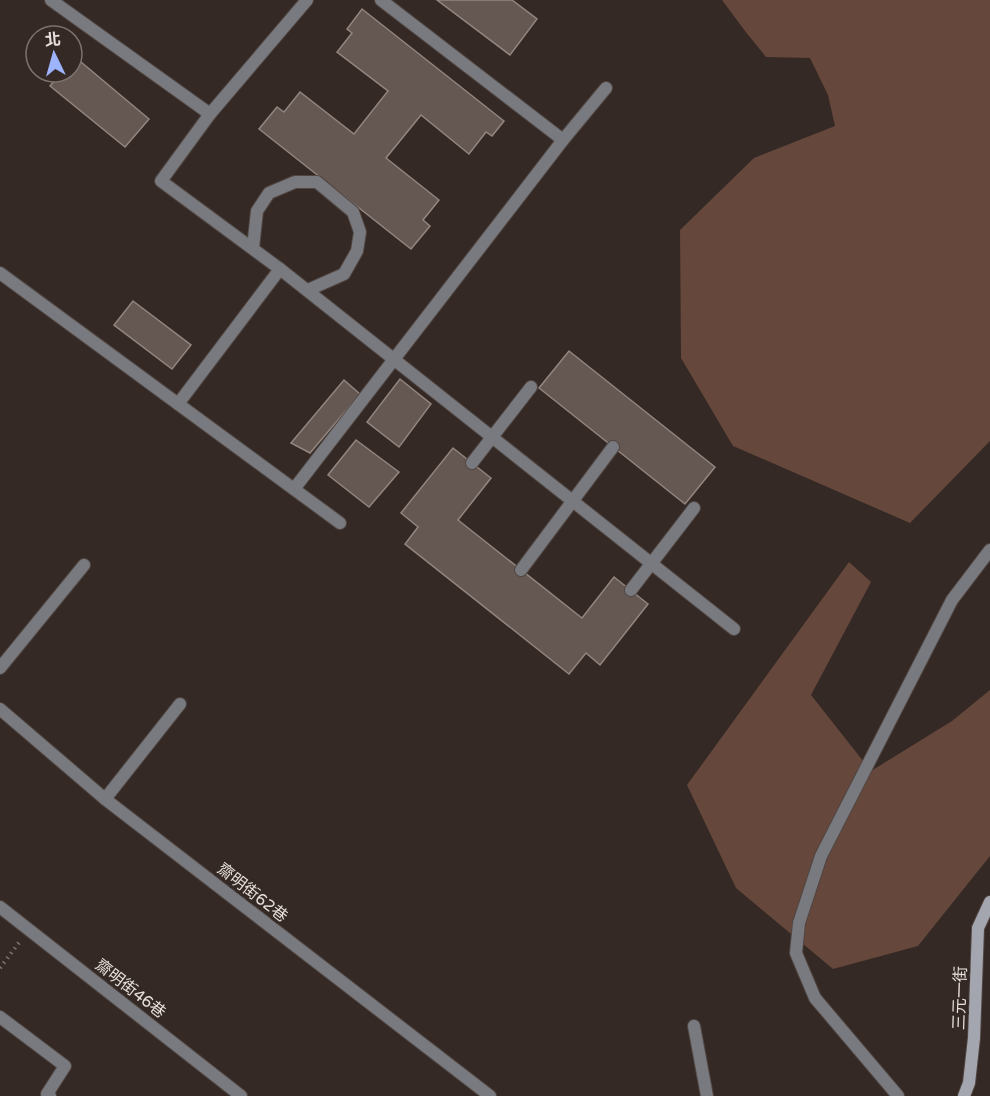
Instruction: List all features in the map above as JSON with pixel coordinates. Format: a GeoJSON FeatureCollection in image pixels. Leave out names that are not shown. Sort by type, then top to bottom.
{"type":"FeatureCollection","features":[{"type":"Feature","properties":{"kind":"street"},"geometry":{"type":"LineString","coordinates":[[51,0],[210,114]]}},
{"type":"Feature","properties":{"kind":"street"},"geometry":{"type":"LineString","coordinates":[[307,0],[210,114],[161,180],[308,290],[734,629]]}},
{"type":"Feature","properties":{"kind":"street"},"geometry":{"type":"LineString","coordinates":[[381,0],[563,140]]}},
{"type":"Feature","properties":{"kind":"street"},"geometry":{"type":"LineString","coordinates":[[294,489],[563,140],[606,88]]}},
{"type":"Feature","properties":{"kind":"street"},"geometry":{"type":"LineString","coordinates":[[253,248],[257,211],[269,193],[295,182],[317,182],[353,212],[360,232],[357,251],[344,274],[308,290]]}},
{"type":"Feature","properties":{"kind":"street"},"geometry":{"type":"LineString","coordinates":[[178,404],[280,269]]}},
{"type":"Feature","properties":{"kind":"street"},"geometry":{"type":"LineString","coordinates":[[0,273],[340,524]]}},
{"type":"Feature","properties":{"kind":"street"},"geometry":{"type":"LineString","coordinates":[[472,463],[531,387]]}},
{"type":"Feature","properties":{"kind":"street"},"geometry":{"type":"LineString","coordinates":[[521,570],[613,447]]}},
{"type":"Feature","properties":{"kind":"street"},"geometry":{"type":"LineString","coordinates":[[631,591],[694,508]]}},
{"type":"Feature","properties":{"kind":"street"},"geometry":{"type":"LineString","coordinates":[[898,1096],[815,998],[796,953],[799,923],[821,856],[952,600],[990,550]]}},
{"type":"Feature","properties":{"kind":"street"},"geometry":{"type":"LineString","coordinates":[[0,668],[84,565]]}},
{"type":"Feature","properties":{"kind":"street"},"geometry":{"type":"LineString","coordinates":[[105,799],[180,704]]}},
{"type":"Feature","properties":{"kind":"street","name":"齋明街62巷"},"geometry":{"type":"LineString","coordinates":[[0,709],[105,799],[490,1096]]}},
{"type":"Feature","properties":{"kind":"street","name":"三元一街"},"geometry":{"type":"LineString","coordinates":[[964,1096],[969,1083],[974,1038],[978,928],[990,902]]}},
{"type":"Feature","properties":{"kind":"street","name":"齋明街46巷"},"geometry":{"type":"LineString","coordinates":[[0,907],[241,1096]]}},
{"type":"Feature","properties":{"kind":"street"},"geometry":{"type":"LineString","coordinates":[[0,1017],[65,1066],[47,1094],[50,1096]]}},
{"type":"Feature","properties":{"kind":"street"},"geometry":{"type":"LineString","coordinates":[[694,1026],[707,1096]]}},
{"type":"Feature","properties":{"kind":"path"},"geometry":{"type":"LineString","coordinates":[[0,968],[29,930]]}},
{"type":"Feature","properties":{"kind":"shaded area"},"geometry":{"type":"Polygon","coordinates":[[[722,0],[990,0],[990,441],[910,523],[733,446],[681,358],[680,230],[754,158],[835,126],[828,95],[810,58],[766,57],[722,0]]]}},
{"type":"Feature","properties":{"kind":"shaded area"},"geometry":{"type":"Polygon","coordinates":[[[849,562],[871,582],[811,695],[871,771],[952,721],[990,690],[990,856],[918,946],[833,969],[736,888],[687,785],[849,562]]]}},
{"type":"Feature","properties":{"kind":"building"},"geometry":{"type":"Polygon","coordinates":[[[437,0],[512,0],[537,19],[510,55],[437,0]]]}},
{"type":"Feature","properties":{"kind":"building"},"geometry":{"type":"Polygon","coordinates":[[[362,9],[504,121],[492,136],[486,132],[469,154],[421,115],[386,158],[439,200],[423,220],[430,226],[411,249],[259,129],[277,107],[284,112],[300,92],[354,134],[388,91],[337,52],[352,33],[347,29],[362,9]]]}},
{"type":"Feature","properties":{"kind":"building"},"geometry":{"type":"Polygon","coordinates":[[[84,65],[149,119],[125,147],[50,86],[52,84],[84,84],[84,65]]]}},
{"type":"Feature","properties":{"kind":"building"},"geometry":{"type":"Polygon","coordinates":[[[133,301],[191,345],[172,369],[114,325],[133,301]]]}},
{"type":"Feature","properties":{"kind":"building"},"geometry":{"type":"Polygon","coordinates":[[[569,351],[715,467],[685,504],[539,388],[569,351]]]}},
{"type":"Feature","properties":{"kind":"building"},"geometry":{"type":"Polygon","coordinates":[[[400,379],[431,404],[399,447],[367,422],[400,379]]]}},
{"type":"Feature","properties":{"kind":"building"},"geometry":{"type":"Polygon","coordinates":[[[344,380],[360,394],[310,453],[291,443],[344,380]]]}},
{"type":"Feature","properties":{"kind":"building"},"geometry":{"type":"Polygon","coordinates":[[[356,440],[399,472],[369,507],[328,475],[356,440]]]}},
{"type":"Feature","properties":{"kind":"building"},"geometry":{"type":"Polygon","coordinates":[[[453,448],[491,478],[458,520],[582,618],[614,577],[648,604],[600,665],[586,653],[569,674],[405,544],[418,527],[401,513],[453,448]]]}}]}
